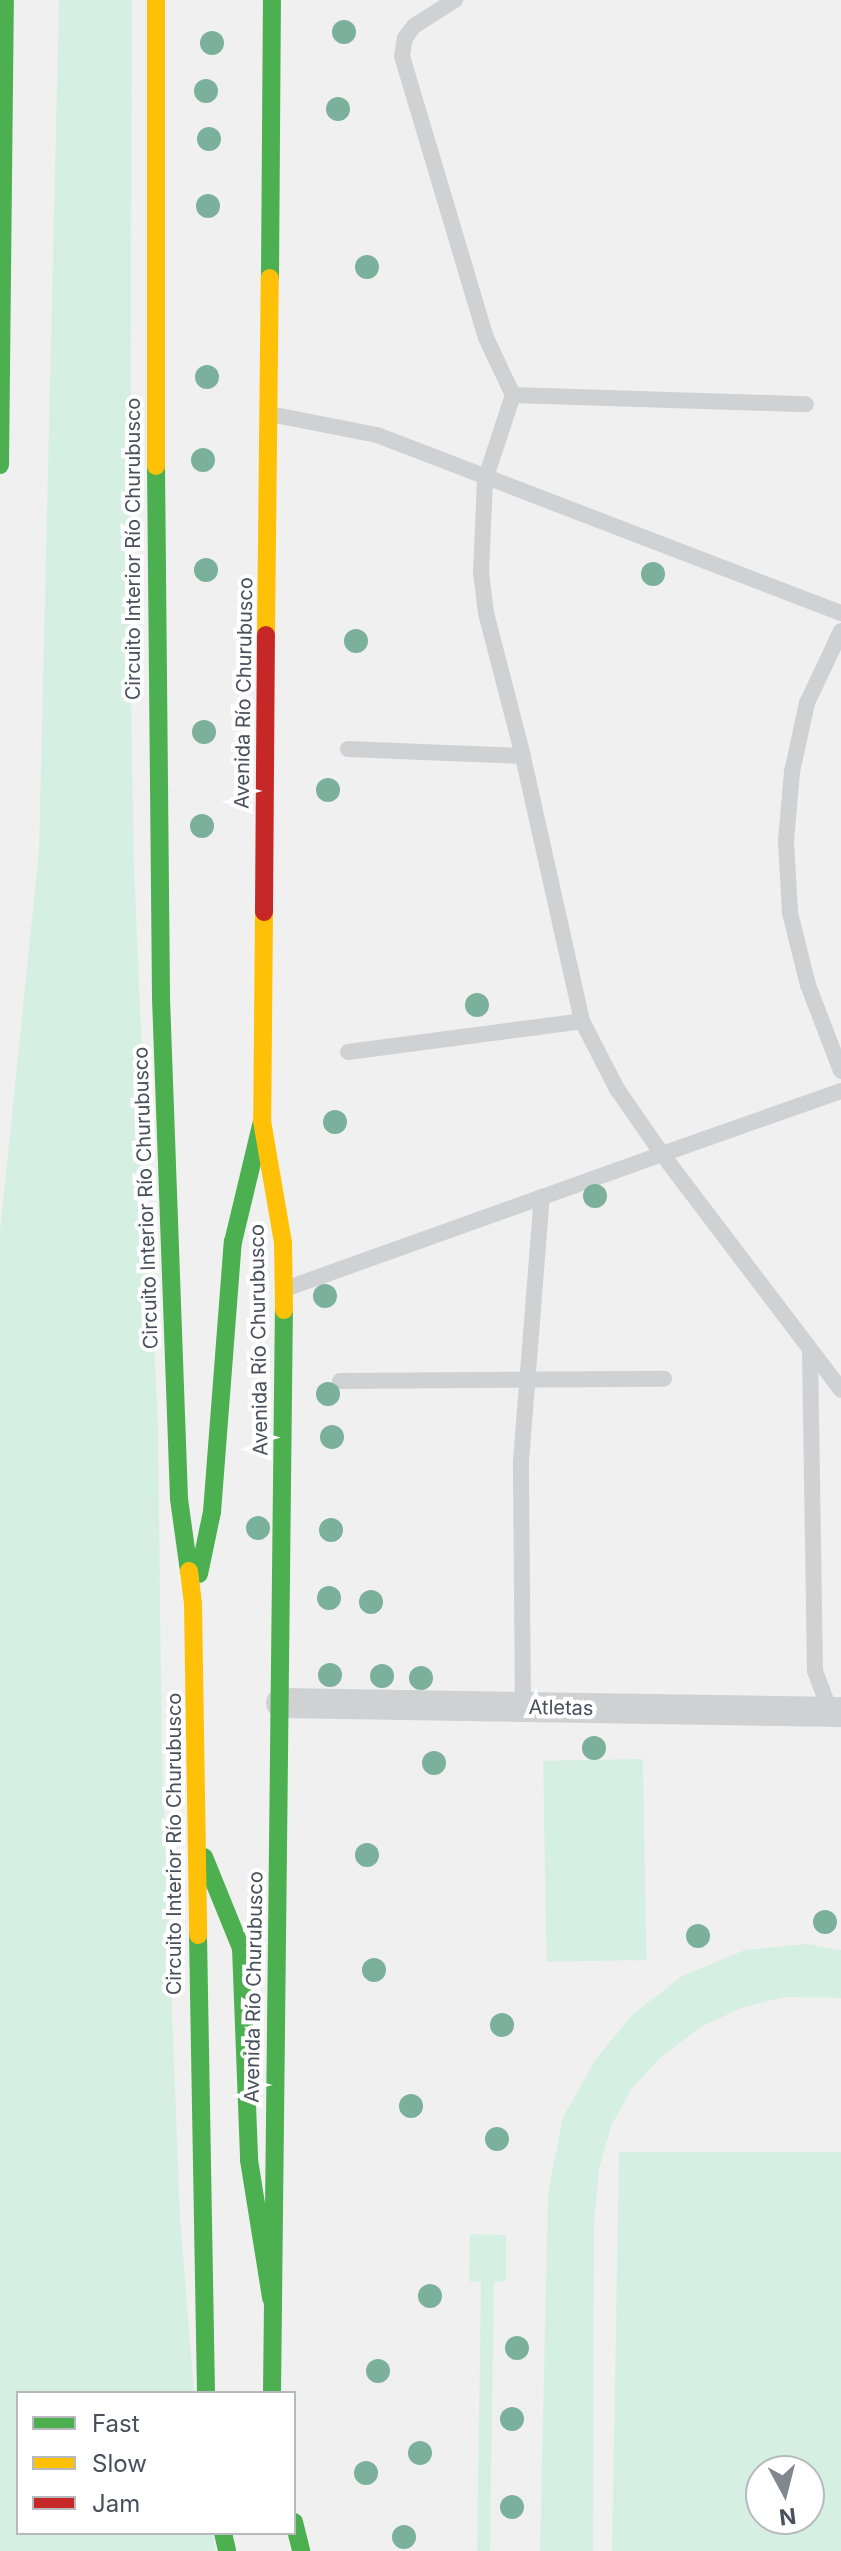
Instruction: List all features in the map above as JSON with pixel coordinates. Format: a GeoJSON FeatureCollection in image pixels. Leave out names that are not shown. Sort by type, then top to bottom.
{"type":"FeatureCollection","features":[{"type":"Feature","properties":{"kind":"main road"},"geometry":{"type":"LineString","coordinates":[[0,465],[5,0]]}},
{"type":"Feature","properties":{"kind":"main road","name":"Circuito Interior Río Churubusco"},"geometry":{"type":"LineString","coordinates":[[156,0],[154,375],[161,998],[179,1499],[193,1604],[198,1842],[196,1951],[206,2391]]}},
{"type":"Feature","properties":{"kind":"main road","name":"Avenida Río Churubusco"},"geometry":{"type":"LineString","coordinates":[[272,0],[262,1121],[283,1243],[284,1289],[272,2391]]}},
{"type":"Feature","properties":{"kind":"main road"},"geometry":{"type":"LineString","coordinates":[[193,1604],[212,1512],[233,1242],[262,1121]]}},
{"type":"Feature","properties":{"kind":"main road"},"geometry":{"type":"LineString","coordinates":[[198,1842],[241,1948],[249,2160],[271,2298]]}},
{"type":"Feature","properties":{"kind":"main road"},"geometry":{"type":"LineString","coordinates":[[296,2530],[301,2551]]}},
{"type":"Feature","properties":{"kind":"street","name":"Atletas"},"geometry":{"type":"LineString","coordinates":[[281,1703],[835,1712]]}},
{"type":"Feature","properties":{"kind":"lane"},"geometry":{"type":"LineString","coordinates":[[455,0],[414,26],[405,38],[402,56],[486,338],[513,395],[485,480],[481,572],[486,613],[523,756],[582,1021],[617,1089],[662,1154],[841,1390]]}},
{"type":"Feature","properties":{"kind":"lane"},"geometry":{"type":"LineString","coordinates":[[513,395],[806,404]]}},
{"type":"Feature","properties":{"kind":"lane"},"geometry":{"type":"LineString","coordinates":[[269,414],[377,435],[485,480],[841,613]]}},
{"type":"Feature","properties":{"kind":"lane"},"geometry":{"type":"LineString","coordinates":[[841,631],[807,703],[792,772],[786,841],[790,913],[808,985],[841,1071]]}},
{"type":"Feature","properties":{"kind":"lane"},"geometry":{"type":"LineString","coordinates":[[348,749],[523,756]]}},
{"type":"Feature","properties":{"kind":"lane"},"geometry":{"type":"LineString","coordinates":[[348,1052],[582,1021]]}},
{"type":"Feature","properties":{"kind":"lane"},"geometry":{"type":"LineString","coordinates":[[284,1289],[841,1091]]}},
{"type":"Feature","properties":{"kind":"lane"},"geometry":{"type":"LineString","coordinates":[[523,1707],[521,1461],[542,1197]]}},
{"type":"Feature","properties":{"kind":"lane"},"geometry":{"type":"LineString","coordinates":[[810,1352],[815,1671],[835,1712]]}},
{"type":"Feature","properties":{"kind":"lane"},"geometry":{"type":"LineString","coordinates":[[340,1381],[664,1379]]}},
{"type":"Feature","properties":{"kind":"green space"},"geometry":{"type":"Polygon","coordinates":[[[59,0],[132,0],[130,637],[134,867],[158,1429],[162,1756],[180,2216],[194,2391],[16,2391],[16,2535],[212,2535],[216,2551],[0,2551],[0,1231],[39,851],[59,0]]]}},
{"type":"Feature","properties":{"kind":"green space"},"geometry":{"type":"Polygon","coordinates":[[[643,1759],[647,1960],[547,1962],[543,1761],[643,1759]]]}},
{"type":"Feature","properties":{"kind":"green space"},"geometry":{"type":"Polygon","coordinates":[[[807,1944],[841,1950],[841,1998],[784,1997],[741,2008],[701,2027],[662,2056],[632,2088],[611,2126],[599,2170],[594,2222],[593,2551],[540,2551],[548,2193],[563,2117],[596,2059],[633,2014],[682,1976],[745,1950],[807,1944]]]}},
{"type":"Feature","properties":{"kind":"green space"},"geometry":{"type":"Polygon","coordinates":[[[619,2152],[841,2152],[841,2551],[612,2551],[619,2152]]]}},
{"type":"Feature","properties":{"kind":"green space"},"geometry":{"type":"Polygon","coordinates":[[[470,2234],[506,2235],[506,2281],[494,2282],[490,2551],[477,2551],[481,2282],[469,2281],[470,2234]]]}},
{"type":"Feature","properties":{"kind":"traffic: fast"},"geometry":{"type":"LineString","coordinates":[[0,465],[5,0]]}},
{"type":"Feature","properties":{"kind":"traffic: fast"},"geometry":{"type":"LineString","coordinates":[[270,278],[272,0]]}},
{"type":"Feature","properties":{"kind":"traffic: fast"},"geometry":{"type":"LineString","coordinates":[[156,466],[161,998],[179,1499],[189,1571]]}},
{"type":"Feature","properties":{"kind":"traffic: fast"},"geometry":{"type":"LineString","coordinates":[[199,1574],[212,1512],[233,1242],[262,1121]]}},
{"type":"Feature","properties":{"kind":"traffic: fast"},"geometry":{"type":"LineString","coordinates":[[272,2391],[284,1310]]}},
{"type":"Feature","properties":{"kind":"traffic: fast"},"geometry":{"type":"LineString","coordinates":[[204,1857],[241,1948],[249,2160],[271,2298]]}},
{"type":"Feature","properties":{"kind":"traffic: fast"},"geometry":{"type":"LineString","coordinates":[[198,1935],[206,2391]]}},
{"type":"Feature","properties":{"kind":"traffic: fast"},"geometry":{"type":"LineString","coordinates":[[296,2530],[301,2551]]}},
{"type":"Feature","properties":{"kind":"traffic: fast"},"geometry":{"type":"LineString","coordinates":[[223,2535],[227,2551]]}},
{"type":"Feature","properties":{"kind":"traffic: slow"},"geometry":{"type":"LineString","coordinates":[[156,0],[156,466]]}},
{"type":"Feature","properties":{"kind":"traffic: slow"},"geometry":{"type":"LineString","coordinates":[[266,635],[270,278]]}},
{"type":"Feature","properties":{"kind":"traffic: slow"},"geometry":{"type":"LineString","coordinates":[[264,912],[262,1121],[283,1243],[284,1310]]}},
{"type":"Feature","properties":{"kind":"traffic: slow"},"geometry":{"type":"LineString","coordinates":[[189,1571],[193,1604],[198,1935]]}},
{"type":"Feature","properties":{"kind":"traffic: jam"},"geometry":{"type":"LineString","coordinates":[[264,912],[266,635]]}}]}
